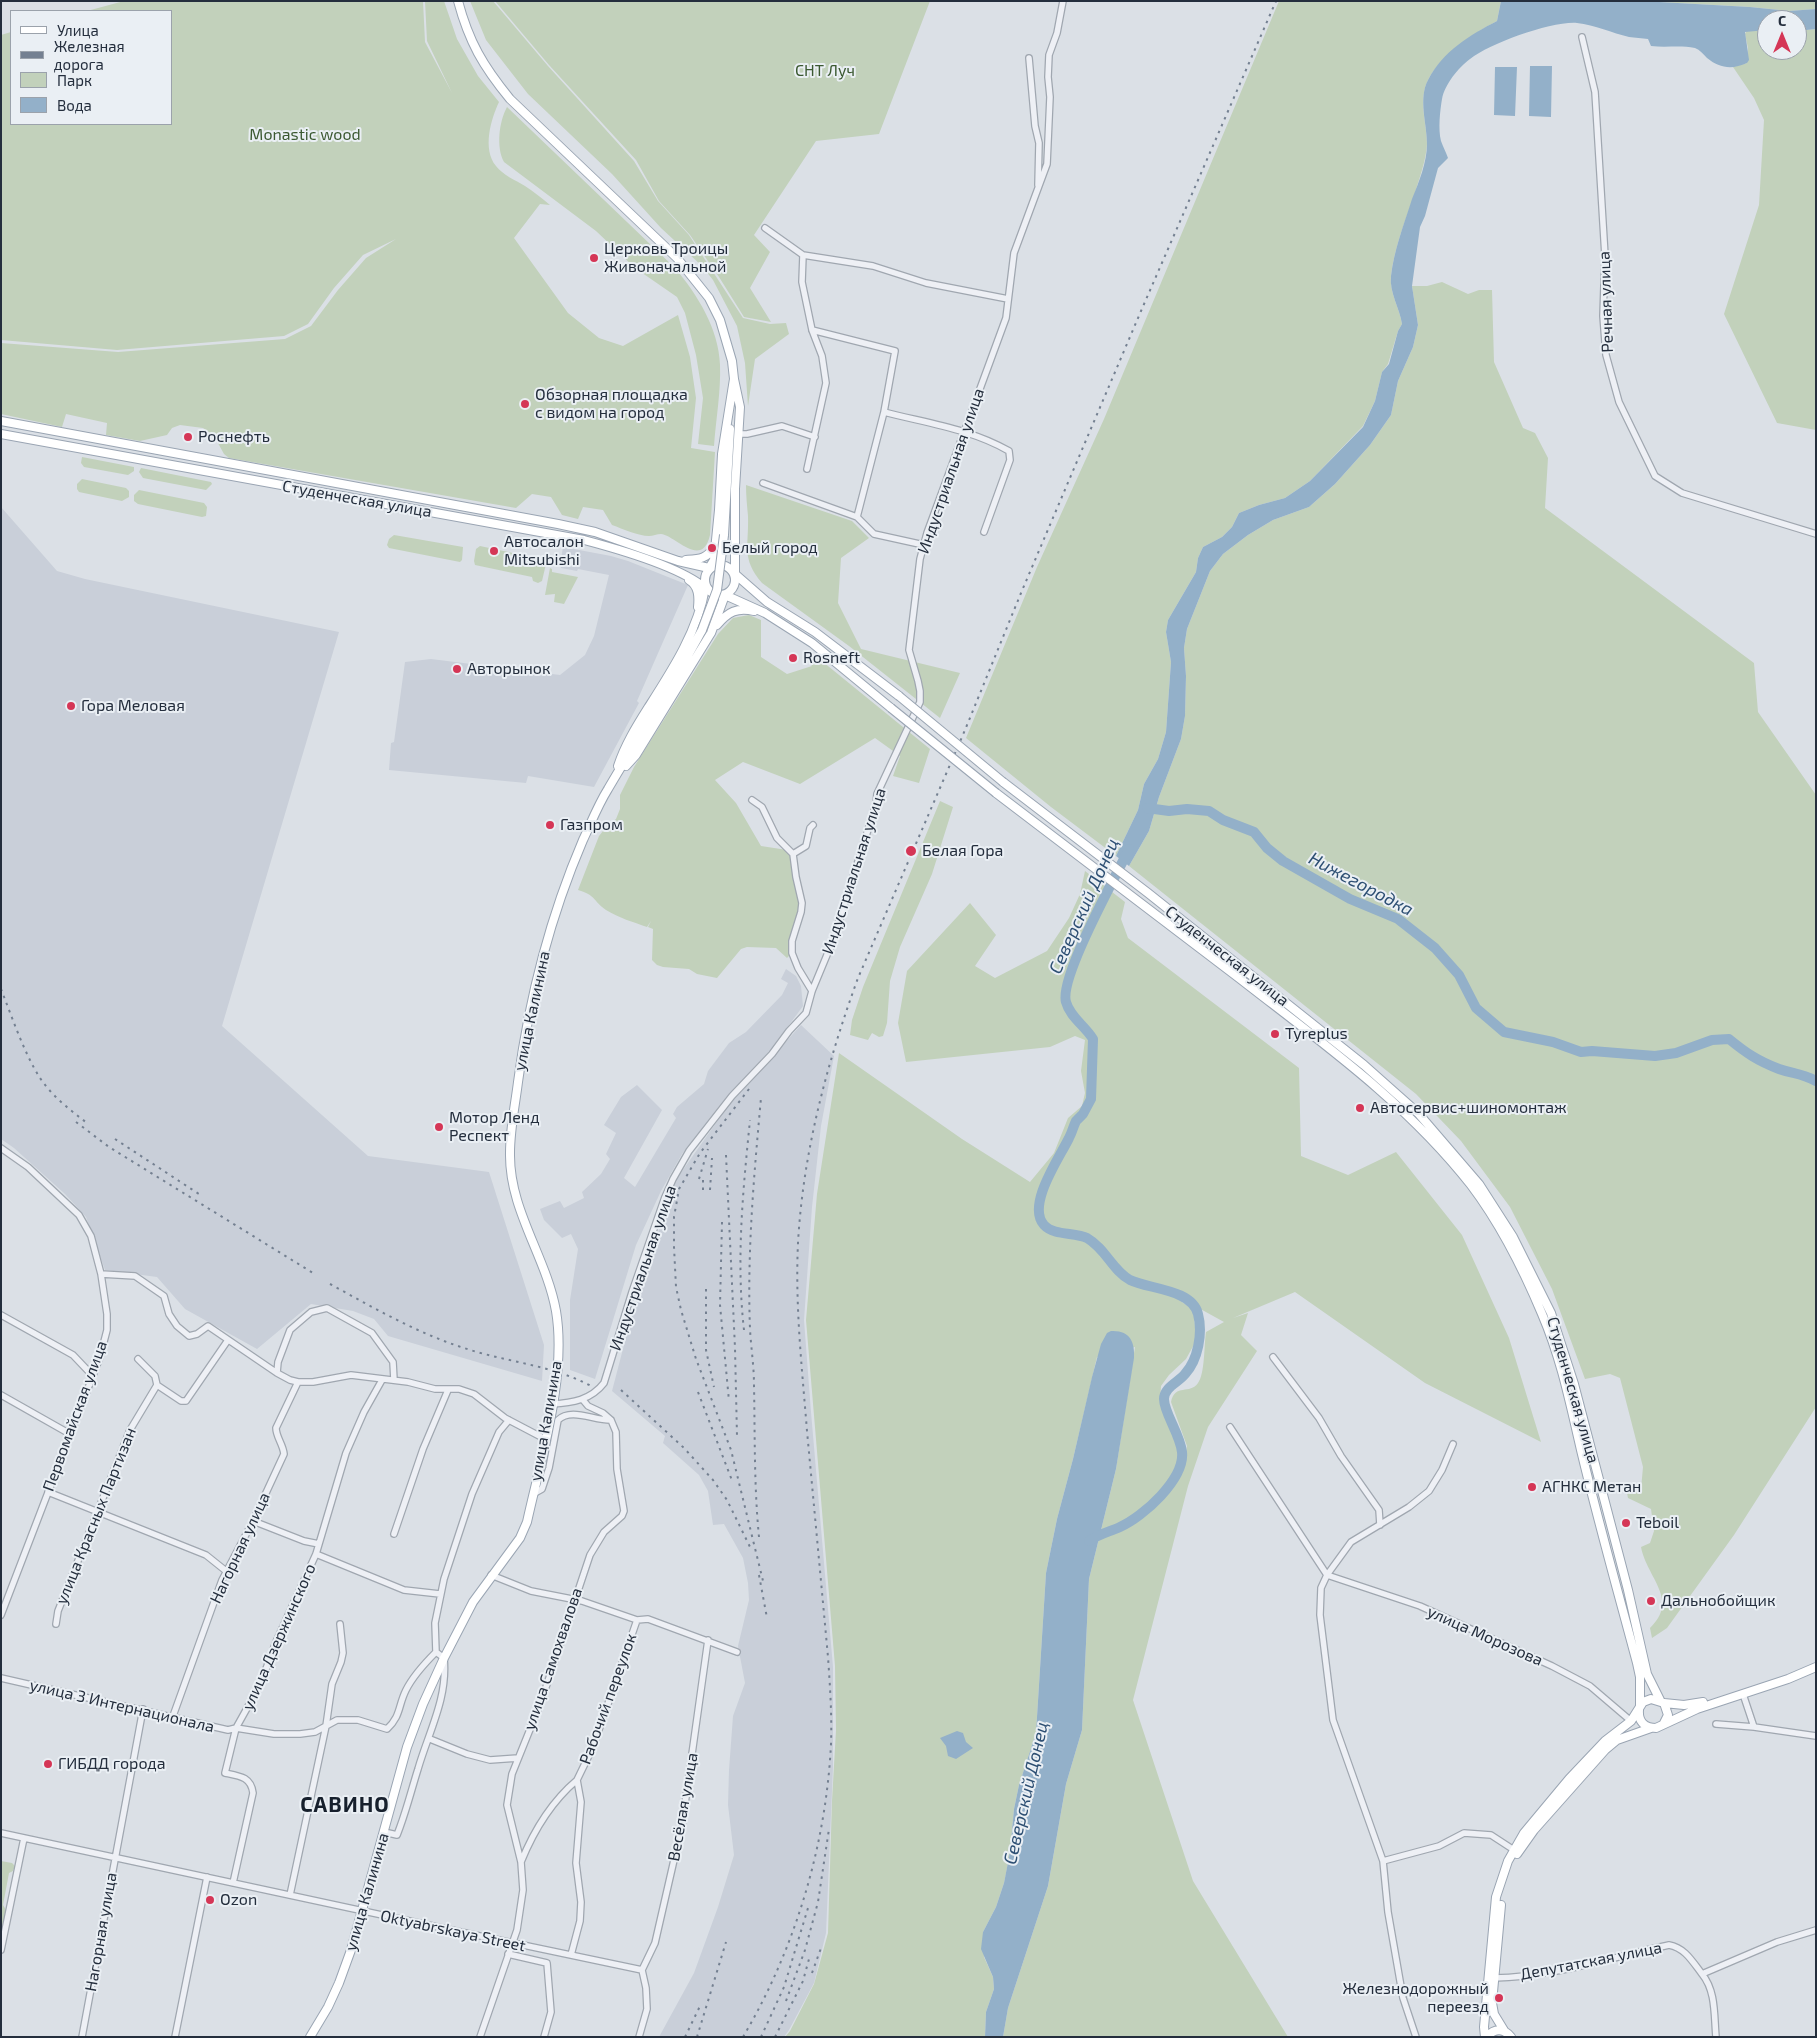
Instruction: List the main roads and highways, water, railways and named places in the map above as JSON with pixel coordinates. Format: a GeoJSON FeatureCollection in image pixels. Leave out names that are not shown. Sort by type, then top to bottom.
{"type":"FeatureCollection","features":[{"type":"Feature","properties":{"kind":"main road"},"geometry":{"type":"LineString","coordinates":[[458,1],[465,30],[488,71],[510,99],[678,258],[709,298],[720,320],[732,361],[740,407],[735,489],[734,588],[725,595],[711,633]]}},
{"type":"Feature","properties":{"kind":"main road"},"geometry":{"type":"LineString","coordinates":[[614,780],[702,630],[717,590],[724,535],[734,379]]}},
{"type":"Feature","properties":{"kind":"main road"},"geometry":{"type":"LineString","coordinates":[[614,780],[624,747],[662,686],[702,606],[705,588],[704,579],[714,560],[722,454],[734,379]]}},
{"type":"Feature","properties":{"kind":"main road","name":"Студенческая улица"},"geometry":{"type":"LineString","coordinates":[[1,421],[558,524],[595,532],[678,561],[709,568]]}},
{"type":"Feature","properties":{"kind":"main road","name":"Студенческая улица"},"geometry":{"type":"LineString","coordinates":[[1,434],[584,540],[621,551],[674,571],[695,580],[705,588]]}},
{"type":"Feature","properties":{"kind":"main road"},"geometry":{"type":"LineString","coordinates":[[621,551],[624,541]]}},
{"type":"Feature","properties":{"kind":"main road"},"geometry":{"type":"LineString","coordinates":[[678,561],[704,558],[711,553],[716,543]]}},
{"type":"Feature","properties":{"kind":"main road"},"geometry":{"type":"LineString","coordinates":[[709,568],[724,566],[735,574]]}},
{"type":"Feature","properties":{"kind":"main road"},"geometry":{"type":"LineString","coordinates":[[674,571],[693,582],[699,598],[698,608],[687,639]]}},
{"type":"Feature","properties":{"kind":"main road","name":"Студенческая улица"},"geometry":{"type":"LineString","coordinates":[[735,574],[767,602],[815,632],[899,696],[1003,782],[1148,894],[1393,1089],[1453,1151],[1480,1184],[1503,1220],[1540,1287],[1560,1338],[1574,1384],[1621,1565],[1647,1674],[1662,1701]]}},
{"type":"Feature","properties":{"kind":"main road"},"geometry":{"type":"LineString","coordinates":[[705,588],[711,592],[725,595]]}},
{"type":"Feature","properties":{"kind":"main road","name":"Студенческая улица"},"geometry":{"type":"LineString","coordinates":[[725,595],[765,613],[812,643],[996,793],[1141,902],[1337,1054],[1406,1114],[1447,1157],[1472,1187],[1492,1217],[1520,1266],[1542,1313],[1566,1382],[1581,1449],[1639,1670],[1641,1688],[1639,1708]]}},
{"type":"Feature","properties":{"kind":"main road"},"geometry":{"type":"LineString","coordinates":[[614,780],[636,755],[711,633],[726,615],[740,609],[765,613]]}},
{"type":"Feature","properties":{"kind":"main road","name":"улица Калинина"},"geometry":{"type":"LineString","coordinates":[[310,2037],[328,2007],[339,1983],[363,1910],[413,1728],[444,1658],[473,1602],[525,1530],[552,1404],[558,1356],[556,1311],[542,1264],[523,1220],[514,1190],[510,1154],[511,1130],[525,1033],[548,938],[576,856],[596,812],[614,780]]}},
{"type":"Feature","properties":{"kind":"main road"},"geometry":{"type":"LineString","coordinates":[[1508,2034],[1496,2030],[1486,2037],[1484,2027],[1496,1897],[1514,1850],[1524,1833],[1569,1779],[1651,1698],[1673,1705],[1695,1705],[1816,1662]]}},
{"type":"Feature","properties":{"kind":"main road"},"geometry":{"type":"LineString","coordinates":[[1508,2034],[1499,2023],[1493,2009],[1494,1978],[1502,1897],[1512,1863],[1524,1843],[1617,1740],[1656,1728],[1697,1710],[1788,1679],[1816,1667]]}},
{"type":"Feature","properties":{"kind":"main road"},"geometry":{"type":"LineString","coordinates":[[1662,1701],[1668,1715],[1664,1723]]}},
{"type":"Feature","properties":{"kind":"main road"},"geometry":{"type":"LineString","coordinates":[[1639,1708],[1638,1715],[1643,1724],[1651,1728]]}},
{"type":"Feature","properties":{"kind":"water"},"geometry":{"type":"Polygon","coordinates":[[[1501,1],[1641,1],[1779,10],[1757,10],[1757,31],[1745,32],[1749,60],[1747,63],[1736,67],[1716,64],[1695,48],[1651,46],[1648,39],[1629,37],[1584,24],[1566,23],[1538,29],[1492,46],[1470,59],[1449,82],[1442,99],[1439,126],[1440,136],[1448,158],[1438,168],[1425,216],[1420,227],[1412,286],[1418,325],[1413,347],[1398,381],[1391,415],[1370,445],[1335,484],[1309,507],[1273,520],[1248,535],[1223,554],[1210,571],[1187,629],[1184,648],[1186,676],[1185,716],[1181,739],[1159,797],[1149,831],[1129,866],[1116,856],[1138,810],[1144,784],[1158,759],[1166,732],[1171,662],[1166,632],[1168,620],[1196,572],[1198,558],[1203,547],[1222,537],[1232,527],[1239,513],[1285,498],[1310,481],[1363,427],[1375,401],[1382,372],[1389,364],[1398,331],[1402,324],[1393,294],[1391,276],[1394,257],[1426,158],[1427,144],[1423,103],[1425,87],[1434,70],[1449,52],[1467,38],[1497,21],[1501,1]]]}},
{"type":"Feature","properties":{"kind":"water"},"geometry":{"type":"Polygon","coordinates":[[[1816,9],[1816,29],[1807,30],[1807,10],[1802,10],[1816,9]]]}},
{"type":"Feature","properties":{"kind":"water"},"geometry":{"type":"Polygon","coordinates":[[[1530,66],[1552,66],[1551,117],[1529,116],[1530,66]]]}},
{"type":"Feature","properties":{"kind":"water"},"geometry":{"type":"Polygon","coordinates":[[[1495,67],[1517,67],[1515,116],[1494,115],[1495,67]]]}},
{"type":"Feature","properties":{"kind":"water"},"geometry":{"type":"Polygon","coordinates":[[[1111,1331],[1123,1333],[1130,1338],[1134,1347],[1134,1358],[1116,1469],[1089,1579],[1082,1730],[1066,1784],[1048,1886],[1008,2008],[1003,2037],[985,2037],[986,2012],[994,1989],[993,1977],[981,1949],[983,1932],[996,1907],[1004,1883],[1019,1785],[1036,1733],[1046,1573],[1057,1519],[1092,1377],[1101,1344],[1107,1333],[1111,1331]]]}},
{"type":"Feature","properties":{"kind":"water"},"geometry":{"type":"Polygon","coordinates":[[[957,1731],[963,1733],[966,1742],[973,1748],[956,1759],[948,1756],[946,1746],[940,1738],[957,1731]]]}},
{"type":"Feature","properties":{"kind":"waterway","name":"Нижегородка"},"geometry":{"type":"LineString","coordinates":[[1147,808],[1169,811],[1187,809],[1209,811],[1223,820],[1254,832],[1267,848],[1283,861],[1350,899],[1398,919],[1435,948],[1459,975],[1476,1008],[1504,1032],[1553,1042],[1581,1052],[1592,1051],[1655,1056],[1676,1053],[1712,1040],[1729,1039],[1747,1053],[1765,1063],[1816,1081]]}},
{"type":"Feature","properties":{"kind":"waterway","name":"Северский Донец"},"geometry":{"type":"LineString","coordinates":[[1089,1541],[1120,1527],[1140,1515],[1161,1496],[1177,1474],[1181,1463],[1181,1445],[1164,1399],[1166,1391],[1189,1368],[1196,1354],[1200,1338],[1198,1314],[1194,1306],[1187,1299],[1168,1291],[1130,1280],[1118,1271],[1104,1253],[1087,1238],[1053,1231],[1044,1225],[1040,1216],[1039,1206],[1046,1181],[1076,1121],[1083,1114],[1091,1099],[1093,1039],[1068,1007],[1066,990],[1079,950],[1129,849]]}},
{"type":"Feature","properties":{"kind":"railway"},"geometry":{"type":"LineString","coordinates":[[743,2037],[762,2003],[778,1968],[805,1896],[815,1858],[828,1782],[831,1744],[828,1657],[801,1360],[797,1267],[805,1175],[818,1108],[836,1042],[858,978],[965,730],[1141,311],[1276,1]]}},
{"type":"Feature","properties":{"kind":"railway"},"geometry":{"type":"LineString","coordinates":[[1,989],[24,1046],[40,1078],[56,1097],[87,1123]]}},
{"type":"Feature","properties":{"kind":"railway"},"geometry":{"type":"LineString","coordinates":[[749,1089],[700,1153],[679,1189],[674,1217],[674,1247],[676,1287],[681,1310],[696,1359],[731,1450],[763,1581]]}},
{"type":"Feature","properties":{"kind":"railway"},"geometry":{"type":"LineString","coordinates":[[759,1537],[755,1480],[754,1378],[750,1329],[749,1271],[761,1098]]}},
{"type":"Feature","properties":{"kind":"railway"},"geometry":{"type":"LineString","coordinates":[[744,1330],[741,1251],[743,1199],[750,1120]]}},
{"type":"Feature","properties":{"kind":"railway"},"geometry":{"type":"LineString","coordinates":[[76,1122],[109,1147],[313,1273]]}},
{"type":"Feature","properties":{"kind":"railway"},"geometry":{"type":"LineString","coordinates":[[115,1139],[202,1196]]}},
{"type":"Feature","properties":{"kind":"railway"},"geometry":{"type":"LineString","coordinates":[[699,1179],[708,1149]]}},
{"type":"Feature","properties":{"kind":"railway"},"geometry":{"type":"LineString","coordinates":[[726,1155],[737,1436]]}},
{"type":"Feature","properties":{"kind":"railway"},"geometry":{"type":"LineString","coordinates":[[710,1190],[712,1158]]}},
{"type":"Feature","properties":{"kind":"railway"},"geometry":{"type":"LineString","coordinates":[[703,1180],[703,1190]]}},
{"type":"Feature","properties":{"kind":"railway"},"geometry":{"type":"LineString","coordinates":[[722,1222],[720,1305],[729,1401]]}},
{"type":"Feature","properties":{"kind":"railway"},"geometry":{"type":"LineString","coordinates":[[330,1284],[429,1335],[480,1353],[561,1373],[591,1386]]}},
{"type":"Feature","properties":{"kind":"railway"},"geometry":{"type":"LineString","coordinates":[[706,1289],[706,1350],[714,1387]]}},
{"type":"Feature","properties":{"kind":"railway"},"geometry":{"type":"LineString","coordinates":[[621,1390],[684,1448],[713,1480],[727,1500],[752,1551]]}},
{"type":"Feature","properties":{"kind":"railway"},"geometry":{"type":"LineString","coordinates":[[698,1392],[733,1483]]}},
{"type":"Feature","properties":{"kind":"railway"},"geometry":{"type":"LineString","coordinates":[[759,1575],[767,1618]]}},
{"type":"Feature","properties":{"kind":"railway"},"geometry":{"type":"LineString","coordinates":[[786,2001],[805,1950],[818,1902],[829,1829]]}},
{"type":"Feature","properties":{"kind":"railway"},"geometry":{"type":"LineString","coordinates":[[761,2037],[784,1987],[808,1908]]}},
{"type":"Feature","properties":{"kind":"railway"},"geometry":{"type":"LineString","coordinates":[[697,2037],[726,1942]]}},
{"type":"Feature","properties":{"kind":"railway"},"geometry":{"type":"LineString","coordinates":[[812,1973],[821,1948]]}},
{"type":"Feature","properties":{"kind":"railway"},"geometry":{"type":"LineString","coordinates":[[775,2037],[803,1981],[809,1959]]}},
{"type":"Feature","properties":{"kind":"railway"},"geometry":{"type":"LineString","coordinates":[[685,2037],[701,2004]]}},
{"type":"Feature","properties":{"kind":"place","name":"Церковь Троицы Живоначальной"},"geometry":{"type":"Point","coordinates":[594,258]}},
{"type":"Feature","properties":{"kind":"place","name":"Обзорная площадка с видом на город"},"geometry":{"type":"Point","coordinates":[525,404]}},
{"type":"Feature","properties":{"kind":"place","name":"Роснефть"},"geometry":{"type":"Point","coordinates":[188,437]}},
{"type":"Feature","properties":{"kind":"place","name":"Белый город"},"geometry":{"type":"Point","coordinates":[712,548]}},
{"type":"Feature","properties":{"kind":"place","name":"Автосалон Mitsubishi"},"geometry":{"type":"Point","coordinates":[494,551]}},
{"type":"Feature","properties":{"kind":"place","name":"Rosneft"},"geometry":{"type":"Point","coordinates":[793,658]}},
{"type":"Feature","properties":{"kind":"place","name":"Авторынок"},"geometry":{"type":"Point","coordinates":[457,669]}},
{"type":"Feature","properties":{"kind":"place","name":"Гора Меловая"},"geometry":{"type":"Point","coordinates":[71,706]}},
{"type":"Feature","properties":{"kind":"place","name":"Газпром"},"geometry":{"type":"Point","coordinates":[550,825]}},
{"type":"Feature","properties":{"kind":"place","name":"Белая Гора"},"geometry":{"type":"Point","coordinates":[911,851]}},
{"type":"Feature","properties":{"kind":"place","name":"Tyreplus"},"geometry":{"type":"Point","coordinates":[1275,1034]}},
{"type":"Feature","properties":{"kind":"place","name":"Автосервис+шиномонтаж"},"geometry":{"type":"Point","coordinates":[1360,1108]}},
{"type":"Feature","properties":{"kind":"place","name":"Мотор Ленд Респект"},"geometry":{"type":"Point","coordinates":[439,1127]}},
{"type":"Feature","properties":{"kind":"place","name":"АГНКС Метан"},"geometry":{"type":"Point","coordinates":[1532,1487]}},
{"type":"Feature","properties":{"kind":"place","name":"Teboil"},"geometry":{"type":"Point","coordinates":[1626,1523]}},
{"type":"Feature","properties":{"kind":"place","name":"Дальнобойщик"},"geometry":{"type":"Point","coordinates":[1651,1601]}},
{"type":"Feature","properties":{"kind":"place","name":"ГИБДД города"},"geometry":{"type":"Point","coordinates":[48,1764]}},
{"type":"Feature","properties":{"kind":"place","name":"Ozon"},"geometry":{"type":"Point","coordinates":[210,1900]}},
{"type":"Feature","properties":{"kind":"place","name":"Железнодорожный переезд"},"geometry":{"type":"Point","coordinates":[1499,1998]}},
{"type":"Feature","properties":{"kind":"district","name":"САВИНО"},"geometry":{"type":"Point","coordinates":[345,1805]}},
{"type":"Feature","properties":{"kind":"park label","name":"СНТ Луч"},"geometry":{"type":"Point","coordinates":[825,71]}},
{"type":"Feature","properties":{"kind":"park label","name":"Monastic wood"},"geometry":{"type":"Point","coordinates":[305,135]}}]}
